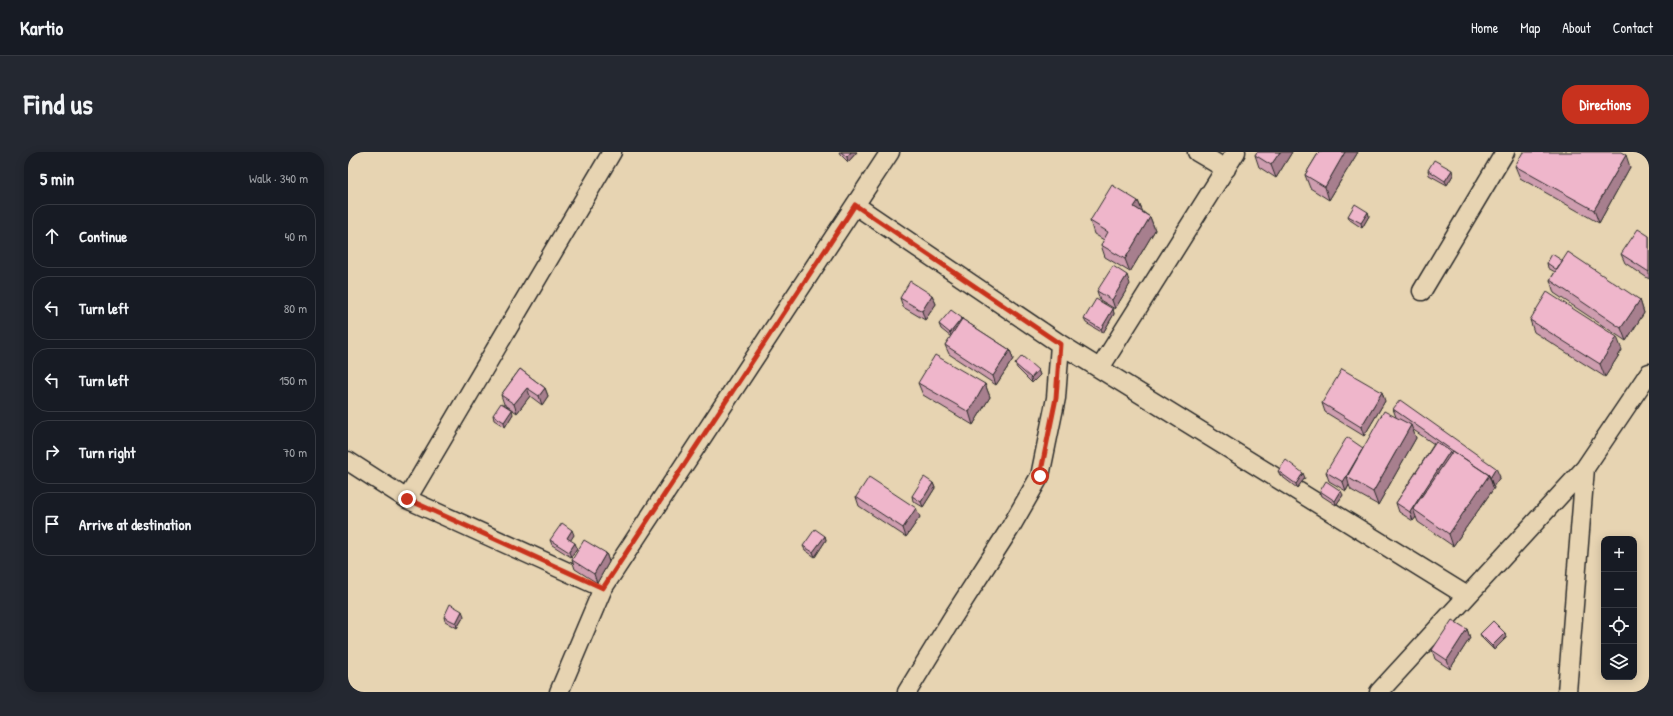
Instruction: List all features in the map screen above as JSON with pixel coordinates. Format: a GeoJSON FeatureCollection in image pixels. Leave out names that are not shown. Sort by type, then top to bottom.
{"type":"FeatureCollection","features":[{"type":"Feature","properties":{"kind":"street"},"geometry":{"type":"LineString","coordinates":[[407,499],[612,152]]}},
{"type":"Feature","properties":{"kind":"street"},"geometry":{"type":"LineString","coordinates":[[559,692],[603,588],[890,152]]}},
{"type":"Feature","properties":{"kind":"street"},"geometry":{"type":"LineString","coordinates":[[1197,152],[1226,169]]}},
{"type":"Feature","properties":{"kind":"street"},"geometry":{"type":"LineString","coordinates":[[1100,368],[1236,152]]}},
{"type":"Feature","properties":{"kind":"street"},"geometry":{"type":"LineString","coordinates":[[1422,291],[1505,152]]}},
{"type":"Feature","properties":{"kind":"street"},"geometry":{"type":"LineString","coordinates":[[855,205],[1060,344],[1467,596]]}},
{"type":"Feature","properties":{"kind":"street"},"geometry":{"type":"LineString","coordinates":[[907,692],[1009,530],[1040,476],[1056,398],[1060,344]]}},
{"type":"Feature","properties":{"kind":"street"},"geometry":{"type":"LineString","coordinates":[[1379,692],[1585,468],[1649,373]]}},
{"type":"Feature","properties":{"kind":"street"},"geometry":{"type":"LineString","coordinates":[[348,461],[407,499],[603,588]]}},
{"type":"Feature","properties":{"kind":"street"},"geometry":{"type":"LineString","coordinates":[[1567,692],[1585,468]]}},
{"type":"Feature","properties":{"kind":"building"},"geometry":{"type":"Polygon","coordinates":[[[841,152],[851,152],[847,157],[841,152]]]}},
{"type":"Feature","properties":{"kind":"building"},"geometry":{"type":"Polygon","coordinates":[[[1257,152],[1280,152],[1271,165],[1255,155],[1257,152]]]}},
{"type":"Feature","properties":{"kind":"building"},"geometry":{"type":"Polygon","coordinates":[[[1319,152],[1345,152],[1325,187],[1305,175],[1319,152]]]}},
{"type":"Feature","properties":{"kind":"building"},"geometry":{"type":"Polygon","coordinates":[[[1523,152],[1621,152],[1626,155],[1594,210],[1515,166],[1523,152]]]}},
{"type":"Feature","properties":{"kind":"building"},"geometry":{"type":"Polygon","coordinates":[[[1434,160],[1452,170],[1445,181],[1428,170],[1434,160]]]}},
{"type":"Feature","properties":{"kind":"building"},"geometry":{"type":"Polygon","coordinates":[[[1112,185],[1138,201],[1134,207],[1150,217],[1125,259],[1101,245],[1108,232],[1090,221],[1112,185]]]}},
{"type":"Feature","properties":{"kind":"building"},"geometry":{"type":"Polygon","coordinates":[[[1355,204],[1368,212],[1361,223],[1348,216],[1355,204]]]}},
{"type":"Feature","properties":{"kind":"building"},"geometry":{"type":"Polygon","coordinates":[[[1638,229],[1649,236],[1649,272],[1621,254],[1638,229]]]}},
{"type":"Feature","properties":{"kind":"building"},"geometry":{"type":"Polygon","coordinates":[[[1568,252],[1640,300],[1621,328],[1550,280],[1568,252]]]}},
{"type":"Feature","properties":{"kind":"building"},"geometry":{"type":"Polygon","coordinates":[[[1552,254],[1563,261],[1557,270],[1547,263],[1552,254]]]}},
{"type":"Feature","properties":{"kind":"building"},"geometry":{"type":"Polygon","coordinates":[[[1113,266],[1127,275],[1112,300],[1097,291],[1113,266]]]}},
{"type":"Feature","properties":{"kind":"building"},"geometry":{"type":"Polygon","coordinates":[[[910,281],[932,295],[922,311],[900,298],[910,281]]]}},
{"type":"Feature","properties":{"kind":"building"},"geometry":{"type":"Polygon","coordinates":[[[1547,292],[1617,337],[1600,364],[1530,320],[1547,292]]]}},
{"type":"Feature","properties":{"kind":"building"},"geometry":{"type":"Polygon","coordinates":[[[1096,299],[1113,309],[1101,329],[1084,319],[1096,299]]]}},
{"type":"Feature","properties":{"kind":"building"},"geometry":{"type":"Polygon","coordinates":[[[951,310],[962,318],[950,333],[939,324],[951,310]]]}},
{"type":"Feature","properties":{"kind":"building"},"geometry":{"type":"Polygon","coordinates":[[[962,319],[1010,350],[993,376],[945,345],[962,319]]]}},
{"type":"Feature","properties":{"kind":"building"},"geometry":{"type":"Polygon","coordinates":[[[935,355],[985,384],[969,412],[918,383],[935,355]]]}},
{"type":"Feature","properties":{"kind":"building"},"geometry":{"type":"Polygon","coordinates":[[[1022,356],[1038,370],[1031,378],[1015,364],[1022,356]]]}},
{"type":"Feature","properties":{"kind":"building"},"geometry":{"type":"Polygon","coordinates":[[[520,369],[545,388],[539,396],[527,388],[514,404],[501,395],[520,369]]]}},
{"type":"Feature","properties":{"kind":"building"},"geometry":{"type":"Polygon","coordinates":[[[1342,369],[1382,392],[1361,427],[1322,403],[1342,369]]]}},
{"type":"Feature","properties":{"kind":"building"},"geometry":{"type":"Polygon","coordinates":[[[1400,400],[1496,468],[1490,478],[1489,475],[1393,409],[1400,400]]]}},
{"type":"Feature","properties":{"kind":"building"},"geometry":{"type":"Polygon","coordinates":[[[501,403],[512,410],[504,422],[493,415],[501,403]]]}},
{"type":"Feature","properties":{"kind":"building"},"geometry":{"type":"Polygon","coordinates":[[[1384,411],[1411,425],[1373,492],[1347,477],[1384,411]]]}},
{"type":"Feature","properties":{"kind":"building"},"geometry":{"type":"Polygon","coordinates":[[[1347,437],[1363,448],[1343,482],[1326,472],[1347,437]]]}},
{"type":"Feature","properties":{"kind":"building"},"geometry":{"type":"Polygon","coordinates":[[[1436,442],[1450,451],[1410,512],[1396,503],[1436,442]]]}},
{"type":"Feature","properties":{"kind":"building"},"geometry":{"type":"Polygon","coordinates":[[[1453,451],[1489,475],[1449,534],[1413,509],[1453,451]]]}},
{"type":"Feature","properties":{"kind":"building"},"geometry":{"type":"Polygon","coordinates":[[[1286,460],[1303,473],[1296,484],[1278,471],[1286,460]]]}},
{"type":"Feature","properties":{"kind":"building"},"geometry":{"type":"Polygon","coordinates":[[[869,477],[916,508],[903,528],[856,497],[869,477]]]}},
{"type":"Feature","properties":{"kind":"building"},"geometry":{"type":"Polygon","coordinates":[[[924,477],[933,483],[921,502],[912,496],[924,477]]]}},
{"type":"Feature","properties":{"kind":"building"},"geometry":{"type":"Polygon","coordinates":[[[1326,481],[1341,491],[1335,501],[1320,491],[1326,481]]]}},
{"type":"Feature","properties":{"kind":"building"},"geometry":{"type":"Polygon","coordinates":[[[562,523],[572,530],[567,538],[575,543],[569,552],[550,540],[562,523]]]}},
{"type":"Feature","properties":{"kind":"building"},"geometry":{"type":"Polygon","coordinates":[[[815,529],[825,536],[813,552],[803,546],[815,529]]]}},
{"type":"Feature","properties":{"kind":"building"},"geometry":{"type":"Polygon","coordinates":[[[584,540],[606,553],[594,574],[572,560],[584,540]]]}},
{"type":"Feature","properties":{"kind":"building"},"geometry":{"type":"Polygon","coordinates":[[[450,604],[462,611],[456,623],[444,617],[450,604]]]}},
{"type":"Feature","properties":{"kind":"building"},"geometry":{"type":"Polygon","coordinates":[[[1452,620],[1467,629],[1447,660],[1432,650],[1452,620]]]}},
{"type":"Feature","properties":{"kind":"building"},"geometry":{"type":"Polygon","coordinates":[[[1493,621],[1505,633],[1492,646],[1480,634],[1493,621]]]}},
{"type":"Feature","properties":{"kind":"route"},"geometry":{"type":"LineString","coordinates":[[407,499],[603,588],[855,205],[1060,344],[1056,398],[1040,476]]}}]}
